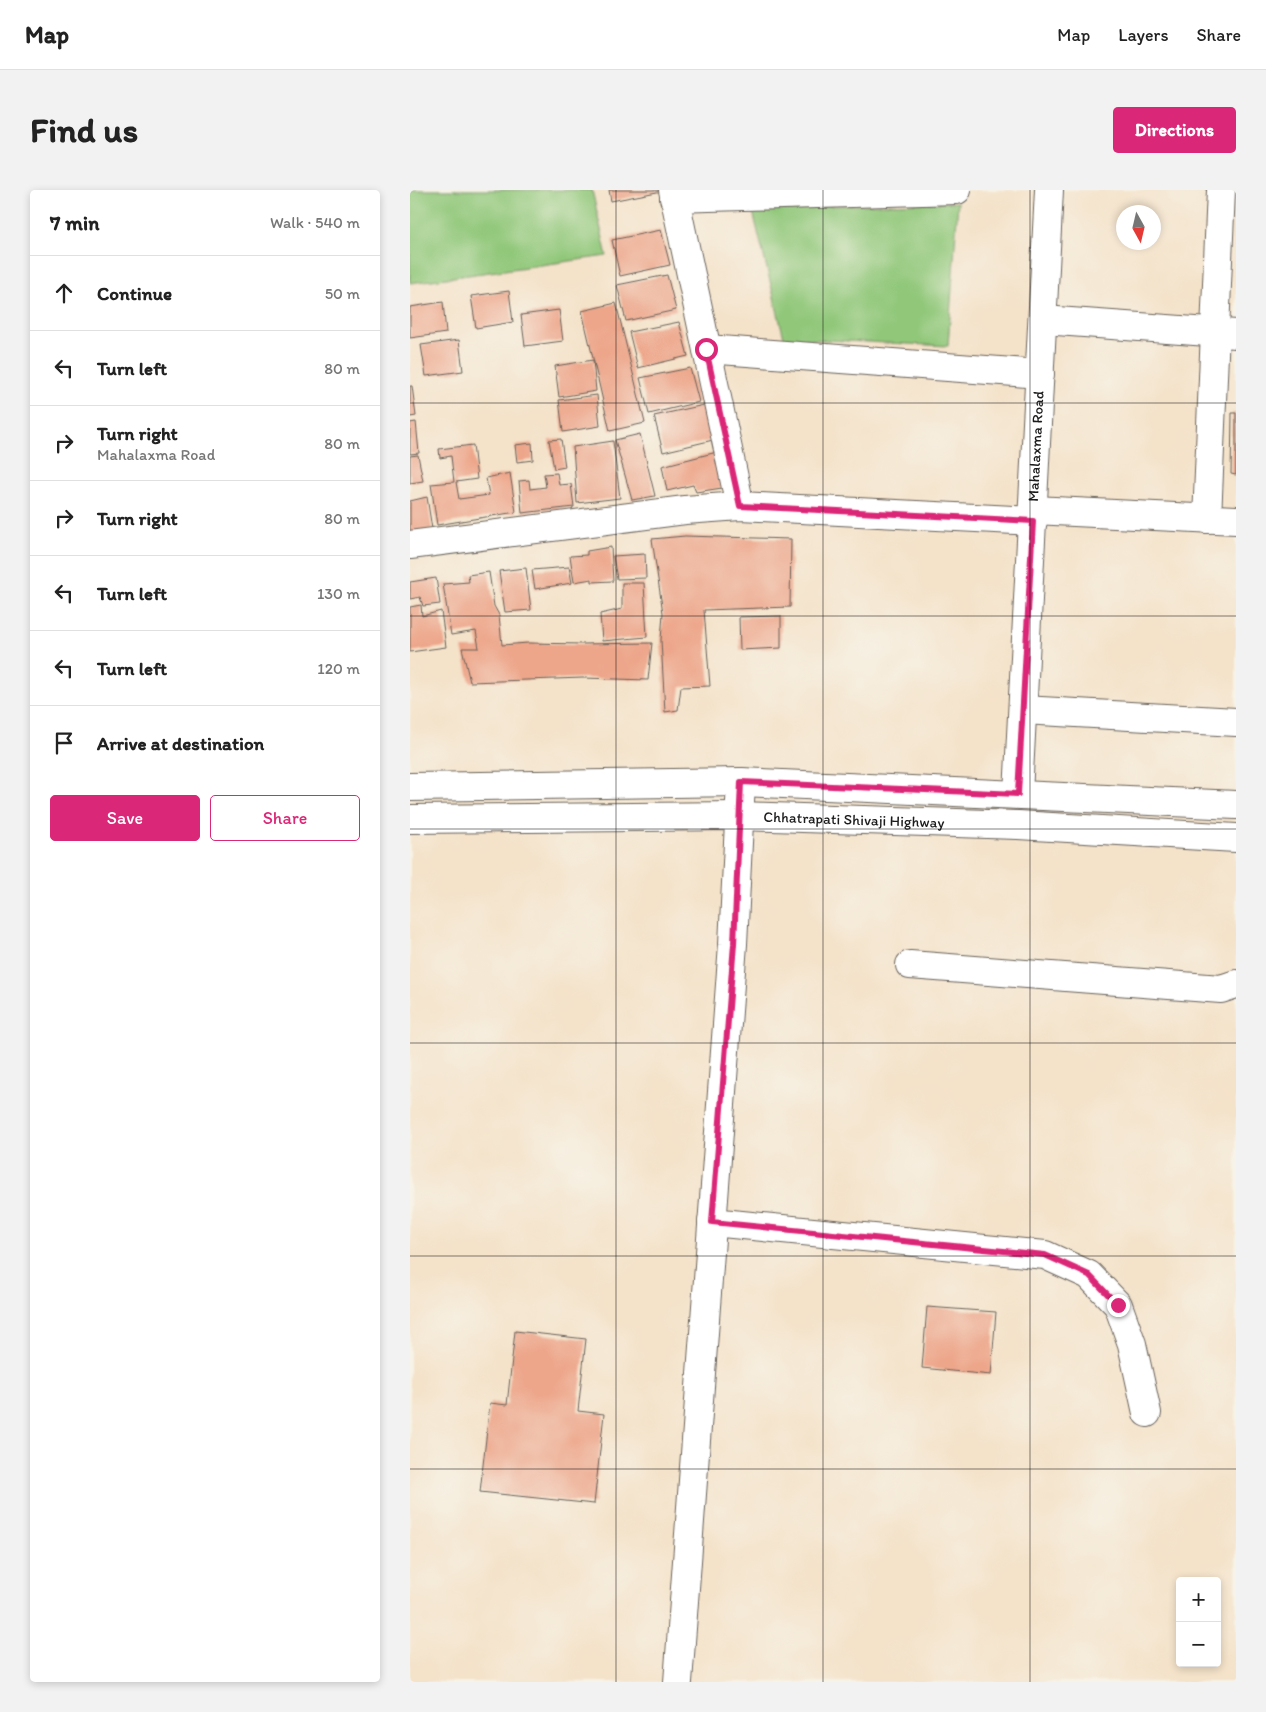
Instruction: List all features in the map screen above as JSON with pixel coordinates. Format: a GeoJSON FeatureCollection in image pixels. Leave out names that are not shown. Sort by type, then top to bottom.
{"type":"FeatureCollection","features":[{"type":"Feature","properties":{"kind":"street"},"geometry":{"type":"LineString","coordinates":[[740,506],[673,194],[957,190]]}},
{"type":"Feature","properties":{"kind":"street","name":"Mahalaxma Road"},"geometry":{"type":"LineString","coordinates":[[1018,794],[1049,190]]}},
{"type":"Feature","properties":{"kind":"street"},"geometry":{"type":"LineString","coordinates":[[1207,519],[1225,334],[1221,190]]}},
{"type":"Feature","properties":{"kind":"street"},"geometry":{"type":"LineString","coordinates":[[1043,320],[1225,334]]}},
{"type":"Feature","properties":{"kind":"street"},"geometry":{"type":"LineString","coordinates":[[706,349],[1040,374]]}},
{"type":"Feature","properties":{"kind":"street"},"geometry":{"type":"LineString","coordinates":[[410,544],[685,510],[740,506],[1033,516],[1236,520]]}},
{"type":"Feature","properties":{"kind":"street"},"geometry":{"type":"LineString","coordinates":[[1023,710],[1236,722]]}},
{"type":"Feature","properties":{"kind":"street"},"geometry":{"type":"LineString","coordinates":[[678,1682],[734,944],[738,816],[741,782]]}},
{"type":"Feature","properties":{"kind":"street"},"geometry":{"type":"LineString","coordinates":[[410,787],[741,782],[1236,805]]}},
{"type":"Feature","properties":{"kind":"street","name":"Chhatrapati Shivaji Highway"},"geometry":{"type":"LineString","coordinates":[[410,819],[738,816],[1018,825],[1236,838]]}},
{"type":"Feature","properties":{"kind":"street"},"geometry":{"type":"LineString","coordinates":[[910,965],[1221,989],[1236,984]]}},
{"type":"Feature","properties":{"kind":"street"},"geometry":{"type":"LineString","coordinates":[[712,1222],[1045,1255],[1089,1275],[1118,1305],[1132,1344],[1147,1413]]}},
{"type":"Feature","properties":{"kind":"green space"},"geometry":{"type":"Polygon","coordinates":[[[410,190],[592,190],[607,256],[410,283],[410,190]]]}},
{"type":"Feature","properties":{"kind":"green space"},"geometry":{"type":"Polygon","coordinates":[[[958,202],[948,346],[784,338],[752,208],[958,202]]]}},
{"type":"Feature","properties":{"kind":"building"},"geometry":{"type":"Polygon","coordinates":[[[609,190],[662,190],[662,191],[611,201],[609,190]]]}},
{"type":"Feature","properties":{"kind":"building"},"geometry":{"type":"Polygon","coordinates":[[[661,230],[670,265],[620,276],[612,240],[661,230]]]}},
{"type":"Feature","properties":{"kind":"building"},"geometry":{"type":"Polygon","coordinates":[[[667,275],[676,310],[626,321],[617,285],[667,275]]]}},
{"type":"Feature","properties":{"kind":"building"},"geometry":{"type":"Polygon","coordinates":[[[509,291],[513,322],[476,328],[471,296],[509,291]]]}},
{"type":"Feature","properties":{"kind":"building"},"geometry":{"type":"Polygon","coordinates":[[[443,302],[446,333],[410,338],[410,307],[443,302]]]}},
{"type":"Feature","properties":{"kind":"building"},"geometry":{"type":"Polygon","coordinates":[[[616,303],[645,423],[610,431],[582,311],[616,303]]]}},
{"type":"Feature","properties":{"kind":"building"},"geometry":{"type":"Polygon","coordinates":[[[559,310],[563,341],[525,346],[521,315],[559,310]]]}},
{"type":"Feature","properties":{"kind":"building"},"geometry":{"type":"Polygon","coordinates":[[[679,322],[688,356],[638,368],[629,332],[679,322]]]}},
{"type":"Feature","properties":{"kind":"building"},"geometry":{"type":"Polygon","coordinates":[[[459,340],[463,371],[426,376],[421,345],[459,340]]]}},
{"type":"Feature","properties":{"kind":"building"},"geometry":{"type":"Polygon","coordinates":[[[593,360],[596,391],[559,397],[555,366],[593,360]]]}},
{"type":"Feature","properties":{"kind":"building"},"geometry":{"type":"Polygon","coordinates":[[[690,368],[699,402],[649,414],[640,378],[690,368]]]}},
{"type":"Feature","properties":{"kind":"building"},"geometry":{"type":"Polygon","coordinates":[[[410,386],[412,386],[416,416],[410,417],[410,386]]]}},
{"type":"Feature","properties":{"kind":"building"},"geometry":{"type":"Polygon","coordinates":[[[597,395],[600,426],[563,432],[559,400],[597,395]]]}},
{"type":"Feature","properties":{"kind":"building"},"geometry":{"type":"Polygon","coordinates":[[[704,405],[713,440],[663,452],[654,416],[704,405]]]}},
{"type":"Feature","properties":{"kind":"building"},"geometry":{"type":"Polygon","coordinates":[[[1232,413],[1236,413],[1236,475],[1231,474],[1232,413]]]}},
{"type":"Feature","properties":{"kind":"building"},"geometry":{"type":"Polygon","coordinates":[[[416,422],[419,453],[410,454],[410,423],[416,422]]]}},
{"type":"Feature","properties":{"kind":"building"},"geometry":{"type":"Polygon","coordinates":[[[640,434],[655,496],[632,500],[615,440],[640,434]]]}},
{"type":"Feature","properties":{"kind":"building"},"geometry":{"type":"Polygon","coordinates":[[[561,439],[565,467],[554,469],[549,440],[561,439]]]}},
{"type":"Feature","properties":{"kind":"building"},"geometry":{"type":"Polygon","coordinates":[[[613,441],[620,498],[577,503],[573,447],[613,441]]]}},
{"type":"Feature","properties":{"kind":"building"},"geometry":{"type":"Polygon","coordinates":[[[532,443],[533,460],[517,462],[515,445],[532,443]]]}},
{"type":"Feature","properties":{"kind":"building"},"geometry":{"type":"Polygon","coordinates":[[[473,445],[477,479],[456,482],[459,499],[489,495],[486,478],[510,473],[516,512],[437,525],[431,484],[454,482],[451,456],[440,458],[439,449],[473,445]]]}},
{"type":"Feature","properties":{"kind":"building"},"geometry":{"type":"Polygon","coordinates":[[[717,452],[722,488],[696,492],[693,485],[667,491],[662,466],[717,452]]]}},
{"type":"Feature","properties":{"kind":"building"},"geometry":{"type":"Polygon","coordinates":[[[418,455],[423,481],[410,483],[410,456],[418,455]]]}},
{"type":"Feature","properties":{"kind":"building"},"geometry":{"type":"Polygon","coordinates":[[[557,473],[559,485],[571,484],[574,507],[522,513],[519,481],[529,480],[530,489],[546,487],[544,474],[557,473]]]}},
{"type":"Feature","properties":{"kind":"building"},"geometry":{"type":"Polygon","coordinates":[[[427,497],[432,529],[410,535],[410,501],[427,497]]]}},
{"type":"Feature","properties":{"kind":"building"},"geometry":{"type":"Polygon","coordinates":[[[685,536],[791,539],[790,607],[704,610],[710,686],[681,687],[678,710],[665,712],[661,640],[663,613],[652,539],[685,536]]]}},
{"type":"Feature","properties":{"kind":"building"},"geometry":{"type":"Polygon","coordinates":[[[611,547],[613,581],[592,582],[592,579],[574,582],[570,556],[587,555],[587,551],[611,547]]]}},
{"type":"Feature","properties":{"kind":"building"},"geometry":{"type":"Polygon","coordinates":[[[645,554],[646,578],[617,579],[613,556],[645,554]]]}},
{"type":"Feature","properties":{"kind":"building"},"geometry":{"type":"Polygon","coordinates":[[[569,567],[572,583],[535,589],[532,570],[569,567]]]}},
{"type":"Feature","properties":{"kind":"building"},"geometry":{"type":"Polygon","coordinates":[[[526,568],[531,610],[505,612],[499,571],[526,568]]]}},
{"type":"Feature","properties":{"kind":"building"},"geometry":{"type":"Polygon","coordinates":[[[489,572],[494,606],[499,615],[502,645],[528,643],[652,643],[648,680],[583,678],[470,682],[462,648],[479,648],[476,631],[451,635],[443,584],[469,582],[468,575],[489,572]]]}},
{"type":"Feature","properties":{"kind":"building"},"geometry":{"type":"Polygon","coordinates":[[[436,578],[440,604],[423,606],[420,597],[410,599],[410,582],[436,578]]]}},
{"type":"Feature","properties":{"kind":"building"},"geometry":{"type":"Polygon","coordinates":[[[622,583],[644,583],[647,637],[602,641],[600,614],[622,609],[622,583]]]}},
{"type":"Feature","properties":{"kind":"building"},"geometry":{"type":"Polygon","coordinates":[[[421,605],[422,616],[441,611],[446,647],[410,652],[410,607],[421,605]]]}},
{"type":"Feature","properties":{"kind":"building"},"geometry":{"type":"Polygon","coordinates":[[[781,616],[781,648],[740,650],[739,617],[781,616]]]}},
{"type":"Feature","properties":{"kind":"building"},"geometry":{"type":"Polygon","coordinates":[[[927,1307],[996,1312],[991,1375],[922,1368],[927,1307]]]}},
{"type":"Feature","properties":{"kind":"building"},"geometry":{"type":"Polygon","coordinates":[[[515,1331],[586,1339],[578,1411],[604,1414],[594,1504],[480,1492],[490,1403],[507,1405],[515,1331]]]}},
{"type":"Feature","properties":{"kind":"route"},"geometry":{"type":"LineString","coordinates":[[706,349],[740,506],[1033,521],[1018,794],[741,782],[738,816],[734,944],[712,1222],[1045,1255],[1089,1275],[1118,1305]]}}]}
